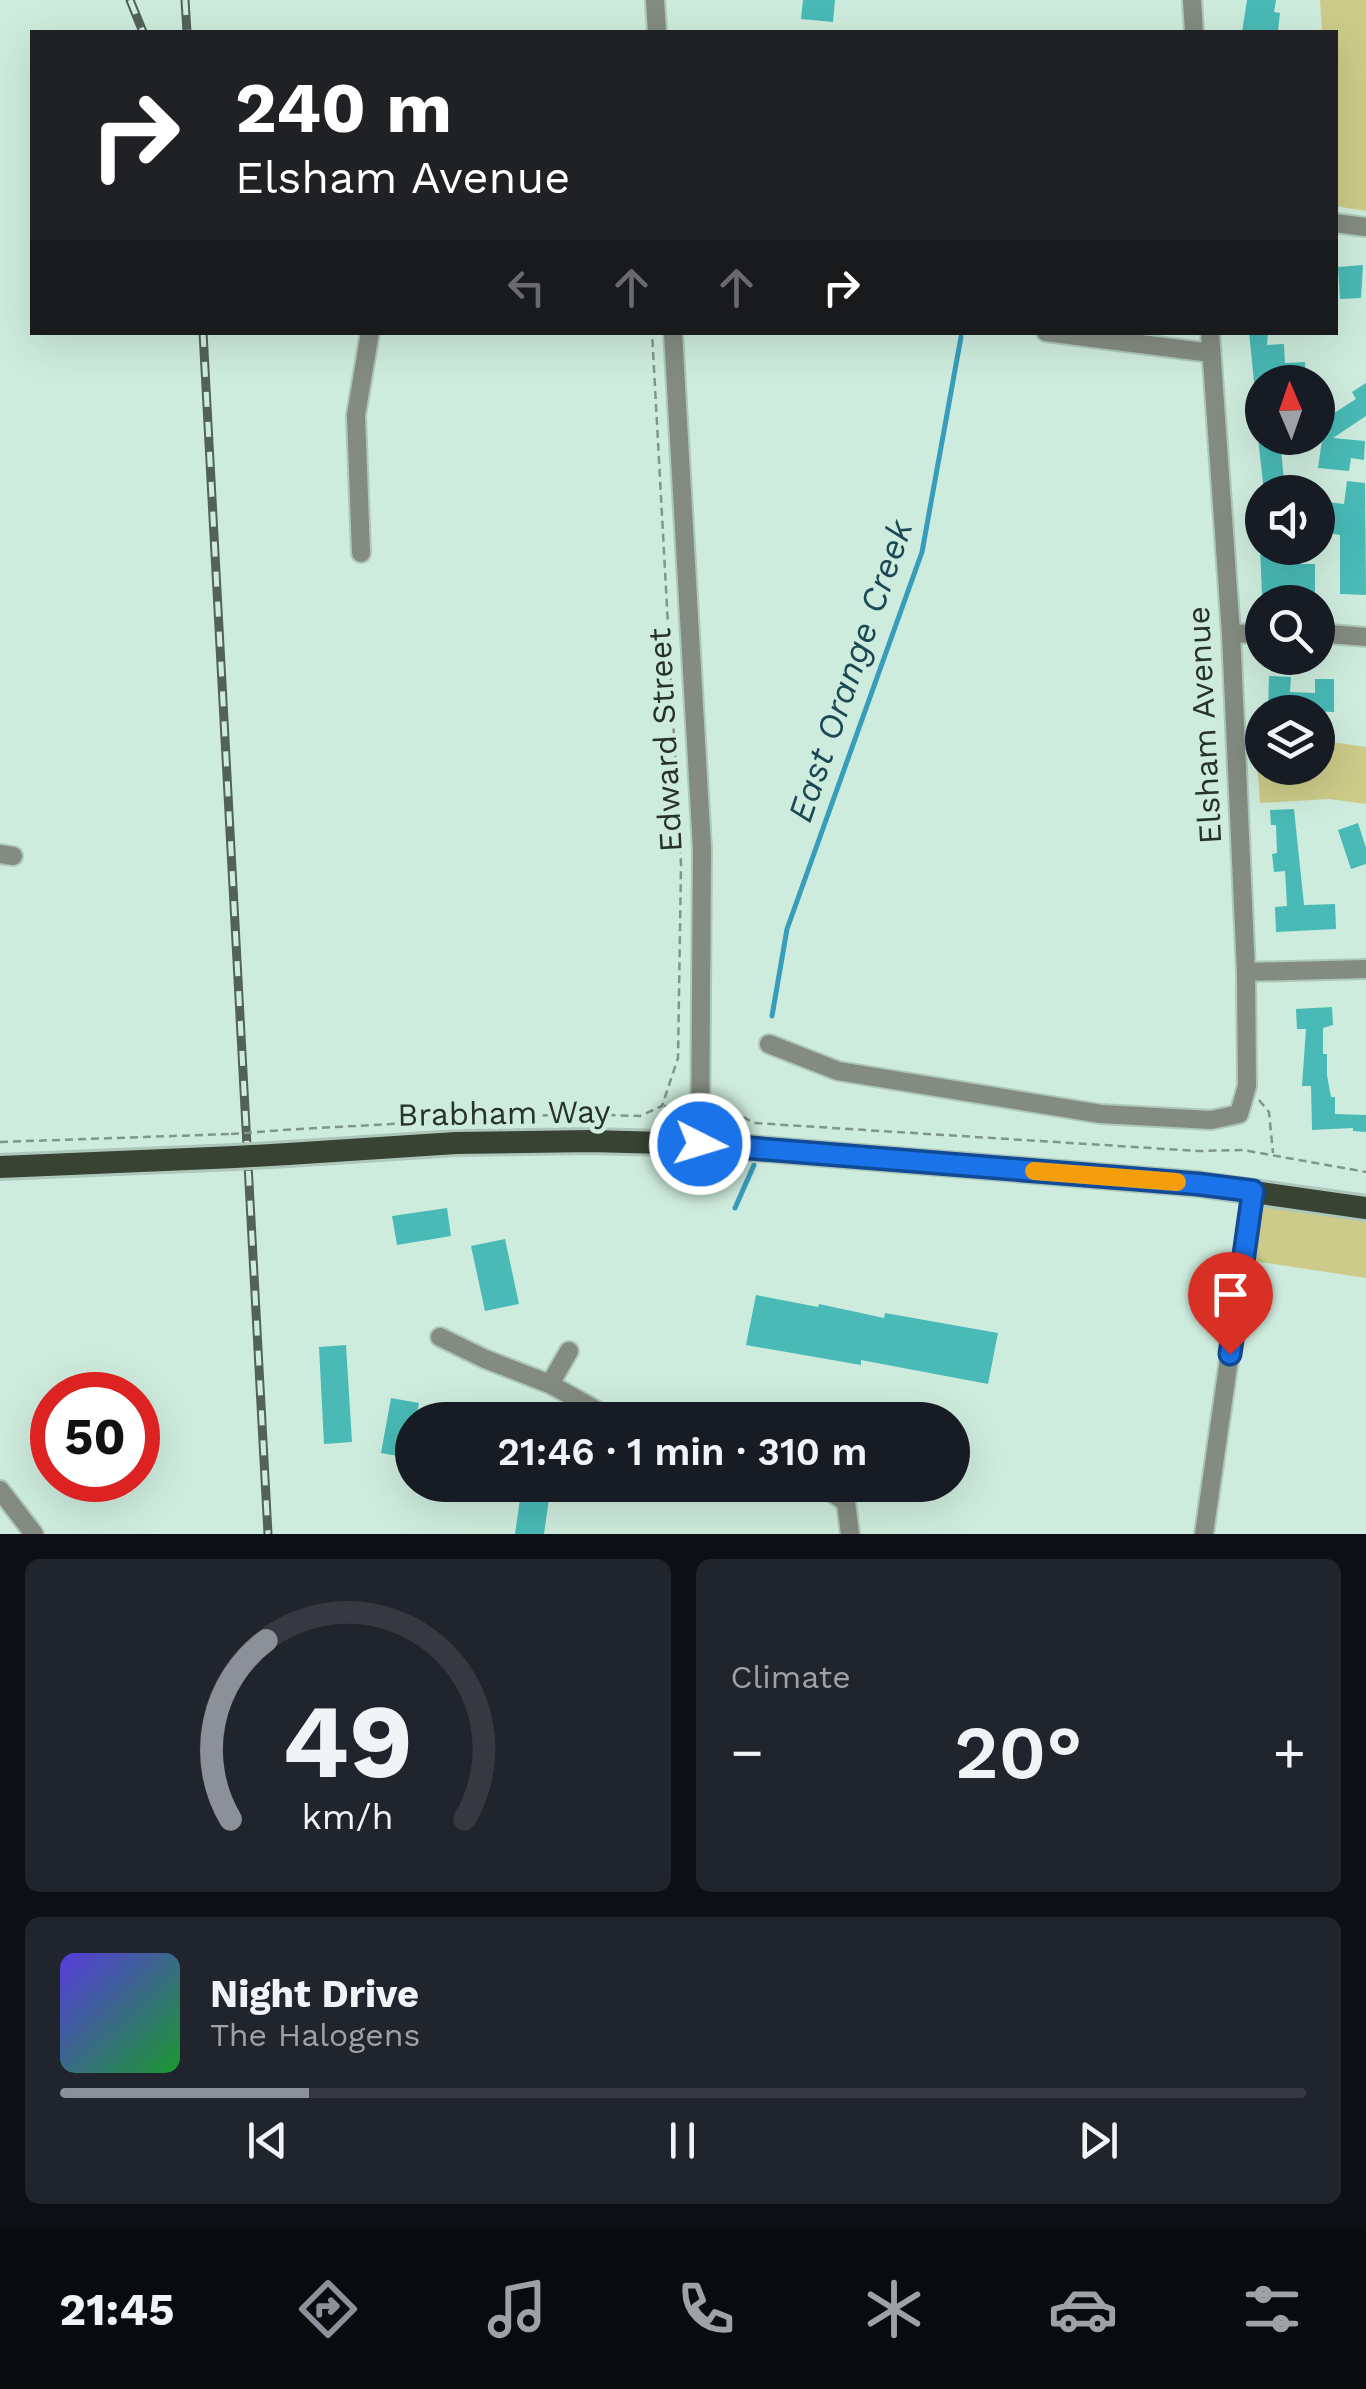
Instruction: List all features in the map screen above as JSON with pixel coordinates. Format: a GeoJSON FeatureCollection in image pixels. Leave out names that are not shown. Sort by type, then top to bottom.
{"type":"FeatureCollection","features":[{"type":"Feature","properties":{"kind":"main road","name":"Brabham Way"},"geometry":{"type":"LineString","coordinates":[[0,1167],[234,1145],[288,1154],[456,1143],[700,1144],[1198,1184],[1366,1208]]}},
{"type":"Feature","properties":{"kind":"street"},"geometry":{"type":"LineString","coordinates":[[655,0],[657,30]]}},
{"type":"Feature","properties":{"kind":"street"},"geometry":{"type":"LineString","coordinates":[[1192,0],[1194,30]]}},
{"type":"Feature","properties":{"kind":"street"},"geometry":{"type":"LineString","coordinates":[[1338,222],[1366,227]]}},
{"type":"Feature","properties":{"kind":"street"},"geometry":{"type":"LineString","coordinates":[[361,553],[356,414],[369,335]]}},
{"type":"Feature","properties":{"kind":"street","name":"Edward Street"},"geometry":{"type":"LineString","coordinates":[[673,335],[702,848],[700,1144]]}},
{"type":"Feature","properties":{"kind":"street"},"geometry":{"type":"LineString","coordinates":[[1070,335],[1211,353]]}},
{"type":"Feature","properties":{"kind":"street","name":"Elsham Avenue"},"geometry":{"type":"LineString","coordinates":[[769,1044],[838,1071],[1101,1114],[1211,1120],[1238,1114],[1248,1086],[1246,972],[1231,634],[1210,335]]}},
{"type":"Feature","properties":{"kind":"street"},"geometry":{"type":"LineString","coordinates":[[1231,634],[1245,634]]}},
{"type":"Feature","properties":{"kind":"street"},"geometry":{"type":"LineString","coordinates":[[1335,635],[1366,638]]}},
{"type":"Feature","properties":{"kind":"street"},"geometry":{"type":"LineString","coordinates":[[1246,972],[1366,968]]}},
{"type":"Feature","properties":{"kind":"street"},"geometry":{"type":"LineString","coordinates":[[1204,1534],[1253,1191]]}},
{"type":"Feature","properties":{"kind":"street"},"geometry":{"type":"LineString","coordinates":[[440,1337],[550,1384],[582,1402]]}},
{"type":"Feature","properties":{"kind":"street"},"geometry":{"type":"LineString","coordinates":[[550,1384],[569,1351]]}},
{"type":"Feature","properties":{"kind":"street"},"geometry":{"type":"LineString","coordinates":[[0,1490],[34,1534]]}},
{"type":"Feature","properties":{"kind":"street"},"geometry":{"type":"LineString","coordinates":[[846,1502],[850,1534]]}},
{"type":"Feature","properties":{"kind":"path"},"geometry":{"type":"LineString","coordinates":[[652,335],[680,864],[678,1058],[662,1106]]}},
{"type":"Feature","properties":{"kind":"path"},"geometry":{"type":"LineString","coordinates":[[1248,1086],[1268,1112],[1273,1155]]}},
{"type":"Feature","properties":{"kind":"path"},"geometry":{"type":"LineString","coordinates":[[0,1142],[234,1145],[283,1130],[568,1114],[640,1116],[662,1106],[730,1109],[754,1123],[1198,1151],[1243,1150],[1366,1172]]}},
{"type":"Feature","properties":{"kind":"shaded area"},"geometry":{"type":"Polygon","coordinates":[[[1320,0],[1366,0],[1366,211],[1338,206],[1338,30],[1322,30],[1320,0]]]}},
{"type":"Feature","properties":{"kind":"shaded area"},"geometry":{"type":"Polygon","coordinates":[[[1335,742],[1366,747],[1366,804],[1329,799],[1260,803],[1259,785],[1335,785],[1335,742]]]}},
{"type":"Feature","properties":{"kind":"shaded area"},"geometry":{"type":"Polygon","coordinates":[[[1263,1204],[1366,1220],[1366,1278],[1254,1261],[1263,1204]]]}},
{"type":"Feature","properties":{"kind":"building"},"geometry":{"type":"Polygon","coordinates":[[[803,0],[835,0],[833,22],[801,19],[803,0]]]}},
{"type":"Feature","properties":{"kind":"building"},"geometry":{"type":"Polygon","coordinates":[[[1247,0],[1276,0],[1274,12],[1280,13],[1278,30],[1242,30],[1247,0]]]}},
{"type":"Feature","properties":{"kind":"building"},"geometry":{"type":"Polygon","coordinates":[[[1363,265],[1361,298],[1340,299],[1338,267],[1363,265]]]}},
{"type":"Feature","properties":{"kind":"building"},"geometry":{"type":"Polygon","coordinates":[[[1249,335],[1268,335],[1267,345],[1284,344],[1285,363],[1305,365],[1252,365],[1249,335]]]}},
{"type":"Feature","properties":{"kind":"building"},"geometry":{"type":"Polygon","coordinates":[[[1366,383],[1366,416],[1335,437],[1335,412],[1356,399],[1352,392],[1366,383]]]}},
{"type":"Feature","properties":{"kind":"building"},"geometry":{"type":"Polygon","coordinates":[[[1335,438],[1365,441],[1364,460],[1351,458],[1349,471],[1318,468],[1320,455],[1335,455],[1335,438]]]}},
{"type":"Feature","properties":{"kind":"building"},"geometry":{"type":"Polygon","coordinates":[[[1260,455],[1282,455],[1283,475],[1262,475],[1260,455]]]}},
{"type":"Feature","properties":{"kind":"building"},"geometry":{"type":"Polygon","coordinates":[[[1347,481],[1365,483],[1366,595],[1340,594],[1340,535],[1335,534],[1335,503],[1344,504],[1347,481]]]}},
{"type":"Feature","properties":{"kind":"building"},"geometry":{"type":"Polygon","coordinates":[[[1261,565],[1315,565],[1315,585],[1262,585],[1261,565]]]}},
{"type":"Feature","properties":{"kind":"building"},"geometry":{"type":"Polygon","coordinates":[[[1269,676],[1291,677],[1290,692],[1315,693],[1315,679],[1334,679],[1334,695],[1268,695],[1269,676]]]}},
{"type":"Feature","properties":{"kind":"building"},"geometry":{"type":"Polygon","coordinates":[[[1294,809],[1304,905],[1335,904],[1336,929],[1276,932],[1275,907],[1287,906],[1285,871],[1274,872],[1276,825],[1271,825],[1270,810],[1294,809]]]}},
{"type":"Feature","properties":{"kind":"building"},"geometry":{"type":"Polygon","coordinates":[[[1358,823],[1366,848],[1366,864],[1351,869],[1338,830],[1358,823]]]}},
{"type":"Feature","properties":{"kind":"building"},"geometry":{"type":"Polygon","coordinates":[[[1332,1007],[1333,1025],[1323,1028],[1323,1054],[1327,1054],[1335,1114],[1366,1115],[1366,1132],[1353,1128],[1312,1130],[1311,1086],[1302,1086],[1306,1029],[1297,1029],[1296,1009],[1332,1007]]]}},
{"type":"Feature","properties":{"kind":"building"},"geometry":{"type":"Polygon","coordinates":[[[447,1208],[451,1236],[397,1245],[392,1216],[447,1208]]]}},
{"type":"Feature","properties":{"kind":"building"},"geometry":{"type":"Polygon","coordinates":[[[505,1239],[519,1304],[485,1311],[471,1246],[505,1239]]]}},
{"type":"Feature","properties":{"kind":"building"},"geometry":{"type":"Polygon","coordinates":[[[756,1295],[998,1333],[988,1384],[861,1360],[861,1365],[746,1345],[756,1295]]]}},
{"type":"Feature","properties":{"kind":"building"},"geometry":{"type":"Polygon","coordinates":[[[346,1345],[352,1442],[324,1444],[319,1347],[346,1345]]]}},
{"type":"Feature","properties":{"kind":"building"},"geometry":{"type":"Polygon","coordinates":[[[391,1398],[413,1402],[395,1402],[395,1456],[381,1453],[391,1398]]]}},
{"type":"Feature","properties":{"kind":"building"},"geometry":{"type":"Polygon","coordinates":[[[520,1502],[549,1502],[544,1534],[515,1534],[520,1502]]]}},
{"type":"Feature","properties":{"kind":"waterway","name":"East Orange Creek"},"geometry":{"type":"LineString","coordinates":[[772,1016],[787,929],[922,552],[961,337]]}},
{"type":"Feature","properties":{"kind":"waterway","name":"East Orange Creek"},"geometry":{"type":"LineString","coordinates":[[735,1208],[754,1165]]}},
{"type":"Feature","properties":{"kind":"railway"},"geometry":{"type":"LineString","coordinates":[[130,0],[142,30]]}},
{"type":"Feature","properties":{"kind":"railway"},"geometry":{"type":"LineString","coordinates":[[185,0],[187,30]]}},
{"type":"Feature","properties":{"kind":"railway"},"geometry":{"type":"LineString","coordinates":[[203,335],[268,1534]]}},
{"type":"Feature","properties":{"kind":"slow traffic"},"geometry":{"type":"LineString","coordinates":[[1034,1171],[1177,1182]]}},
{"type":"Feature","properties":{"kind":"route"},"geometry":{"type":"LineString","coordinates":[[700,1144],[1253,1191],[1230,1354]]}}]}
